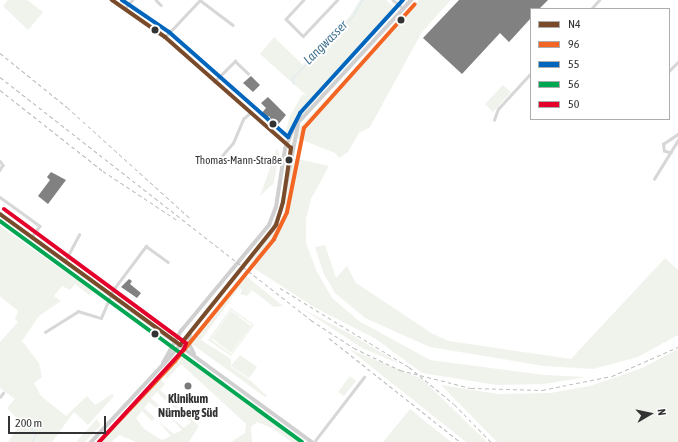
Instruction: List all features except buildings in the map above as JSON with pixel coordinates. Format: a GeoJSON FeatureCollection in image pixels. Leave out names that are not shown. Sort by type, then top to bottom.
{"type":"FeatureCollection","features":[{"type":"Feature","properties":{"kind":"main road"},"geometry":{"type":"LineString","coordinates":[[163,363],[174,341],[269,225],[276,207],[286,146],[298,125],[411,0]]}},
{"type":"Feature","properties":{"kind":"main road"},"geometry":{"type":"LineString","coordinates":[[91,442],[180,345],[276,225],[283,202],[291,148],[298,125]]}},
{"type":"Feature","properties":{"kind":"main road"},"geometry":{"type":"LineString","coordinates":[[0,214],[313,442]]}},
{"type":"Feature","properties":{"kind":"main road"},"geometry":{"type":"LineString","coordinates":[[190,332],[189,344],[194,354]]}},
{"type":"Feature","properties":{"kind":"street"},"geometry":{"type":"LineString","coordinates":[[112,0],[165,37],[249,114],[286,146],[291,148]]}},
{"type":"Feature","properties":{"kind":"street"},"geometry":{"type":"LineString","coordinates":[[124,8],[132,0]]}},
{"type":"Feature","properties":{"kind":"street"},"geometry":{"type":"LineString","coordinates":[[156,0],[161,5]]}},
{"type":"Feature","properties":{"kind":"street"},"geometry":{"type":"LineString","coordinates":[[165,37],[200,0],[233,25]]}},
{"type":"Feature","properties":{"kind":"street"},"geometry":{"type":"LineString","coordinates":[[304,0],[286,19],[303,36],[337,0]]}},
{"type":"Feature","properties":{"kind":"street"},"geometry":{"type":"LineString","coordinates":[[393,0],[403,9]]}},
{"type":"Feature","properties":{"kind":"street"},"geometry":{"type":"LineString","coordinates":[[591,8],[599,0]]}},
{"type":"Feature","properties":{"kind":"street"},"geometry":{"type":"LineString","coordinates":[[214,82],[235,61],[248,73]]}},
{"type":"Feature","properties":{"kind":"street"},"geometry":{"type":"LineString","coordinates":[[670,70],[678,62]]}},
{"type":"Feature","properties":{"kind":"street"},"geometry":{"type":"LineString","coordinates":[[494,120],[498,109],[530,74]]}},
{"type":"Feature","properties":{"kind":"street"},"geometry":{"type":"LineString","coordinates":[[219,158],[233,143],[243,118],[249,114]]}},
{"type":"Feature","properties":{"kind":"street"},"geometry":{"type":"LineString","coordinates":[[671,154],[662,148],[678,134]]}},
{"type":"Feature","properties":{"kind":"street"},"geometry":{"type":"LineString","coordinates":[[654,179],[671,154],[678,140]]}},
{"type":"Feature","properties":{"kind":"street"},"geometry":{"type":"LineString","coordinates":[[0,161],[3,165],[0,170]]}},
{"type":"Feature","properties":{"kind":"street"},"geometry":{"type":"LineString","coordinates":[[0,197],[40,226],[32,237]]}},
{"type":"Feature","properties":{"kind":"street"},"geometry":{"type":"LineString","coordinates":[[65,262],[79,235]]}},
{"type":"Feature","properties":{"kind":"street"},"geometry":{"type":"LineString","coordinates":[[45,332],[78,311],[100,318],[110,295],[146,246],[168,262]]}},
{"type":"Feature","properties":{"kind":"street"},"geometry":{"type":"LineString","coordinates":[[313,442],[364,377]]}},
{"type":"Feature","properties":{"kind":"street"},"geometry":{"type":"LineString","coordinates":[[0,397],[3,393]]}},
{"type":"Feature","properties":{"kind":"shaded area"},"geometry":{"type":"Polygon","coordinates":[[[8,0],[27,0],[43,12],[28,30],[3,6],[8,0]]]}},
{"type":"Feature","properties":{"kind":"shaded area"},"geometry":{"type":"Polygon","coordinates":[[[360,0],[386,0],[394,8],[284,137],[290,116],[302,95],[306,95],[260,54],[274,37],[303,65],[350,16],[360,0]]]}},
{"type":"Feature","properties":{"kind":"shaded area"},"geometry":{"type":"Polygon","coordinates":[[[419,0],[451,0],[422,32],[370,127],[359,133],[348,152],[339,158],[335,153],[297,138],[300,127],[419,0]]]}},
{"type":"Feature","properties":{"kind":"shaded area"},"geometry":{"type":"Polygon","coordinates":[[[503,85],[511,92],[493,112],[485,104],[503,85]]]}},
{"type":"Feature","properties":{"kind":"shaded area"},"geometry":{"type":"Polygon","coordinates":[[[277,148],[279,153],[274,183],[260,196],[277,148]]]}},
{"type":"Feature","properties":{"kind":"shaded area"},"geometry":{"type":"Polygon","coordinates":[[[293,158],[329,166],[311,199],[306,219],[306,243],[317,272],[332,298],[359,321],[430,360],[545,375],[586,377],[544,384],[497,385],[422,373],[376,339],[314,307],[249,265],[283,216],[293,158]]]}},
{"type":"Feature","properties":{"kind":"shaded area"},"geometry":{"type":"Polygon","coordinates":[[[0,226],[92,291],[89,295],[75,284],[70,290],[62,286],[54,296],[61,301],[39,316],[22,341],[39,363],[42,377],[34,383],[41,396],[66,416],[87,396],[95,405],[112,394],[114,396],[88,425],[74,412],[52,442],[8,442],[21,422],[7,408],[15,399],[0,388],[0,342],[18,322],[15,319],[18,311],[0,296],[0,226]]]}},
{"type":"Feature","properties":{"kind":"shaded area"},"geometry":{"type":"Polygon","coordinates":[[[325,245],[336,278],[347,266],[356,283],[433,334],[449,341],[571,359],[665,258],[678,270],[678,335],[638,357],[593,369],[544,366],[430,347],[365,318],[335,293],[323,272],[315,247],[325,245]]]}},
{"type":"Feature","properties":{"kind":"shaded area"},"geometry":{"type":"Polygon","coordinates":[[[246,276],[283,306],[274,307],[252,290],[247,296],[240,294],[242,290],[239,288],[201,340],[231,359],[231,367],[250,380],[267,396],[265,397],[192,344],[191,338],[241,277],[246,276]]]}},
{"type":"Feature","properties":{"kind":"shaded area"},"geometry":{"type":"Polygon","coordinates":[[[231,308],[254,325],[231,356],[208,340],[231,308]],[[231,310],[211,339],[231,354],[252,325],[231,310]]]}},
{"type":"Feature","properties":{"kind":"shaded area"},"geometry":{"type":"Polygon","coordinates":[[[301,308],[354,336],[400,364],[362,348],[301,308]]]}},
{"type":"Feature","properties":{"kind":"shaded area"},"geometry":{"type":"Polygon","coordinates":[[[231,311],[251,326],[231,353],[212,338],[231,311]]]}},
{"type":"Feature","properties":{"kind":"shaded area"},"geometry":{"type":"Polygon","coordinates":[[[349,349],[422,379],[487,442],[466,442],[349,349]]]}},
{"type":"Feature","properties":{"kind":"shaded area"},"geometry":{"type":"Polygon","coordinates":[[[678,349],[678,442],[497,442],[441,385],[498,394],[550,393],[590,386],[642,368],[678,349]]]}},
{"type":"Feature","properties":{"kind":"shaded area"},"geometry":{"type":"Polygon","coordinates":[[[181,354],[279,424],[299,442],[291,442],[274,429],[257,422],[251,427],[252,442],[231,442],[245,433],[246,424],[181,364],[167,379],[162,374],[159,377],[165,384],[160,390],[171,400],[168,403],[157,392],[151,398],[163,409],[161,412],[149,402],[144,408],[155,418],[152,421],[142,411],[136,418],[144,429],[162,440],[171,436],[158,421],[174,434],[182,430],[165,412],[184,428],[191,422],[172,405],[174,403],[199,426],[189,442],[136,442],[119,435],[112,442],[98,442],[176,357],[181,354]]]}},
{"type":"Feature","properties":{"kind":"shaded area"},"geometry":{"type":"Polygon","coordinates":[[[240,355],[257,367],[249,378],[231,366],[240,355]]]}},
{"type":"Feature","properties":{"kind":"shaded area"},"geometry":{"type":"Polygon","coordinates":[[[350,376],[356,381],[344,396],[338,392],[350,376]]]}},
{"type":"Feature","properties":{"kind":"shaded area"},"geometry":{"type":"Polygon","coordinates":[[[410,409],[451,442],[383,442],[410,409]]]}},
{"type":"Feature","properties":{"kind":"shaded area"},"geometry":{"type":"Polygon","coordinates":[[[97,419],[101,425],[85,442],[76,442],[97,419]]]}},
{"type":"Feature","properties":{"kind":"waterway","name":"Langwasser"},"geometry":{"type":"LineString","coordinates":[[293,84],[292,78],[352,17],[362,0]]}},
{"type":"Feature","properties":{"kind":"waterway"},"geometry":{"type":"LineString","coordinates":[[32,442],[35,434],[30,425],[38,419]]}},
{"type":"Feature","properties":{"kind":"railway"},"geometry":{"type":"LineString","coordinates":[[0,53],[67,107],[190,218]]}},
{"type":"Feature","properties":{"kind":"railway"},"geometry":{"type":"LineString","coordinates":[[0,77],[311,320],[354,348],[400,370],[471,388],[542,390],[612,376],[678,347]]}},
{"type":"Feature","properties":{"kind":"railway"},"geometry":{"type":"LineString","coordinates":[[0,90],[103,171],[177,220]]}},
{"type":"Feature","properties":{"kind":"railway"},"geometry":{"type":"LineString","coordinates":[[280,288],[409,367],[454,404],[491,442]]}},
{"type":"Feature","properties":{"kind":"railway"},"geometry":{"type":"LineString","coordinates":[[329,338],[460,442]]}},
{"type":"Feature","properties":{"kind":"transit line","name":"N4"},"geometry":{"type":"LineString","coordinates":[[0,214],[180,345],[276,225],[283,202],[291,148],[165,37],[112,0]]}},
{"type":"Feature","properties":{"kind":"transit line","name":"55"},"geometry":{"type":"LineString","coordinates":[[122,0],[169,32],[288,137],[300,113],[403,0]]}},
{"type":"Feature","properties":{"kind":"transit line","name":"96"},"geometry":{"type":"LineString","coordinates":[[99,442],[175,361],[274,239],[287,212],[304,128],[415,4]]}},
{"type":"Feature","properties":{"kind":"transit line","name":"50"},"geometry":{"type":"LineString","coordinates":[[4,209],[186,343],[184,349],[99,442]]}},
{"type":"Feature","properties":{"kind":"transit line","name":"56"},"geometry":{"type":"LineString","coordinates":[[0,221],[302,442]]}},
{"type":"Feature","properties":{"kind":"place","name":"Thomas-Mann-Straße"},"geometry":{"type":"Point","coordinates":[289,160]}},
{"type":"Feature","properties":{"kind":"place","name":"Klinikum Nürnberg Süd"},"geometry":{"type":"Point","coordinates":[188,386]}}]}
